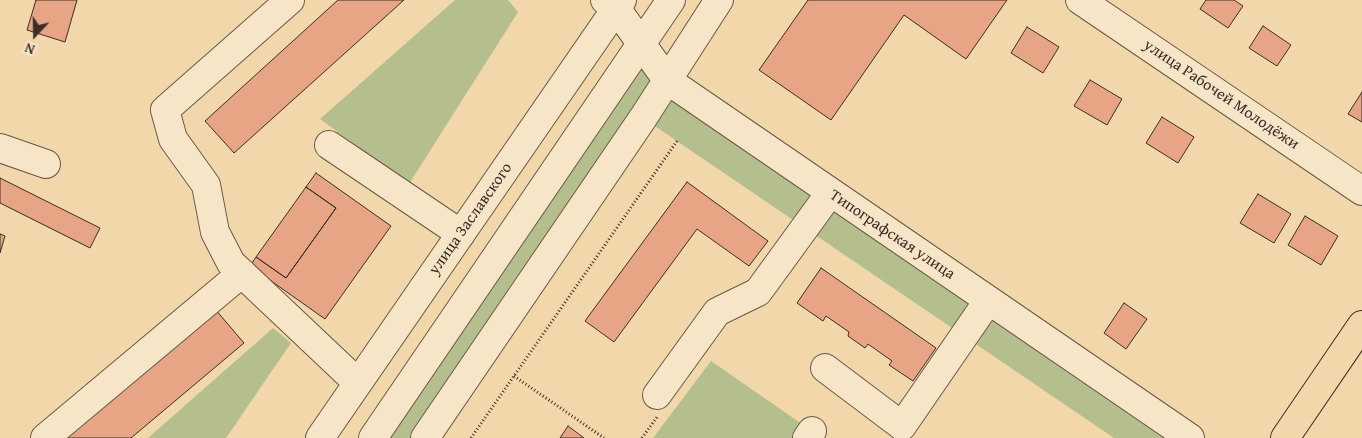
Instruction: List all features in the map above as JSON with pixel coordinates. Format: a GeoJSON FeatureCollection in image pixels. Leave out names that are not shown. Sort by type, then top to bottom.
{"type":"FeatureCollection","features":[{"type":"Feature","properties":{"kind":"main road"},"geometry":{"type":"LineString","coordinates":[[1285,438],[1362,325]]}},
{"type":"Feature","properties":{"kind":"street"},"geometry":{"type":"LineString","coordinates":[[290,0],[165,110],[173,139],[206,185],[215,232],[231,263],[358,383]]}},
{"type":"Feature","properties":{"kind":"street"},"geometry":{"type":"LineString","coordinates":[[374,438],[640,42],[671,0]]}},
{"type":"Feature","properties":{"kind":"street"},"geometry":{"type":"LineString","coordinates":[[425,438],[719,0]]}},
{"type":"Feature","properties":{"kind":"street","name":"улица Рабочей Молодёжи"},"geometry":{"type":"LineString","coordinates":[[1080,0],[1362,191]]}},
{"type":"Feature","properties":{"kind":"street","name":"Типографская улица"},"geometry":{"type":"LineString","coordinates":[[614,3],[667,80],[1190,438]]}},
{"type":"Feature","properties":{"kind":"street","name":"улица Заславского"},"geometry":{"type":"LineString","coordinates":[[320,438],[460,234],[614,3]]}},
{"type":"Feature","properties":{"kind":"street"},"geometry":{"type":"LineString","coordinates":[[329,145],[460,234]]}},
{"type":"Feature","properties":{"kind":"street"},"geometry":{"type":"LineString","coordinates":[[0,148],[46,164]]}},
{"type":"Feature","properties":{"kind":"street"},"geometry":{"type":"LineString","coordinates":[[657,395],[717,312],[758,292],[830,193]]}},
{"type":"Feature","properties":{"kind":"street"},"geometry":{"type":"LineString","coordinates":[[45,438],[242,273]]}},
{"type":"Feature","properties":{"kind":"street"},"geometry":{"type":"LineString","coordinates":[[825,368],[898,432],[988,301]]}},
{"type":"Feature","properties":{"kind":"path"},"geometry":{"type":"LineString","coordinates":[[472,438],[677,141]]}},
{"type":"Feature","properties":{"kind":"path"},"geometry":{"type":"LineString","coordinates":[[514,376],[604,438]]}},
{"type":"Feature","properties":{"kind":"green space"},"geometry":{"type":"Polygon","coordinates":[[[455,0],[508,0],[518,12],[409,184],[320,119],[455,0]]]}},
{"type":"Feature","properties":{"kind":"green space"},"geometry":{"type":"Polygon","coordinates":[[[632,55],[1190,438],[1114,438],[643,118],[425,438],[374,438],[632,55]]]}},
{"type":"Feature","properties":{"kind":"green space"},"geometry":{"type":"Polygon","coordinates":[[[273,328],[291,343],[226,438],[148,438],[273,328]]]}},
{"type":"Feature","properties":{"kind":"green space"},"geometry":{"type":"Polygon","coordinates":[[[711,361],[812,431],[807,438],[653,438],[711,361]]]}},
{"type":"Feature","properties":{"kind":"building"},"geometry":{"type":"Polygon","coordinates":[[[36,0],[77,0],[65,42],[27,30],[36,0]]]}},
{"type":"Feature","properties":{"kind":"building"},"geometry":{"type":"Polygon","coordinates":[[[338,0],[404,0],[234,153],[205,121],[338,0]]]}},
{"type":"Feature","properties":{"kind":"building"},"geometry":{"type":"Polygon","coordinates":[[[808,0],[1007,0],[966,59],[904,15],[831,120],[759,70],[808,0]]]}},
{"type":"Feature","properties":{"kind":"building"},"geometry":{"type":"Polygon","coordinates":[[[1206,0],[1234,0],[1243,6],[1228,28],[1200,9],[1206,0]]]}},
{"type":"Feature","properties":{"kind":"building"},"geometry":{"type":"Polygon","coordinates":[[[1263,26],[1291,45],[1277,66],[1249,48],[1263,26]]]}},
{"type":"Feature","properties":{"kind":"building"},"geometry":{"type":"Polygon","coordinates":[[[1027,27],[1059,47],[1043,73],[1011,53],[1027,27]]]}},
{"type":"Feature","properties":{"kind":"building"},"geometry":{"type":"Polygon","coordinates":[[[1090,80],[1122,99],[1107,125],[1074,106],[1090,80]]]}},
{"type":"Feature","properties":{"kind":"building"},"geometry":{"type":"Polygon","coordinates":[[[1362,92],[1362,122],[1348,114],[1362,92]]]}},
{"type":"Feature","properties":{"kind":"building"},"geometry":{"type":"Polygon","coordinates":[[[1162,117],[1194,137],[1178,163],[1146,143],[1162,117]]]}},
{"type":"Feature","properties":{"kind":"building"},"geometry":{"type":"Polygon","coordinates":[[[316,173],[391,226],[325,319],[250,266],[256,257],[286,278],[336,208],[306,187],[316,173]]]}},
{"type":"Feature","properties":{"kind":"building"},"geometry":{"type":"Polygon","coordinates":[[[0,178],[100,228],[90,248],[0,203],[0,178]]]}},
{"type":"Feature","properties":{"kind":"building"},"geometry":{"type":"Polygon","coordinates":[[[687,182],[768,241],[749,266],[697,229],[614,342],[585,321],[687,182]]]}},
{"type":"Feature","properties":{"kind":"building"},"geometry":{"type":"Polygon","coordinates":[[[306,187],[336,208],[286,278],[256,257],[306,187]]]}},
{"type":"Feature","properties":{"kind":"building"},"geometry":{"type":"Polygon","coordinates":[[[1258,194],[1291,214],[1274,243],[1240,223],[1258,194]]]}},
{"type":"Feature","properties":{"kind":"building"},"geometry":{"type":"Polygon","coordinates":[[[1305,216],[1338,236],[1321,265],[1288,245],[1305,216]]]}},
{"type":"Feature","properties":{"kind":"building"},"geometry":{"type":"Polygon","coordinates":[[[0,234],[5,236],[0,253],[0,234]]]}},
{"type":"Feature","properties":{"kind":"building"},"geometry":{"type":"Polygon","coordinates":[[[821,268],[936,348],[913,381],[889,365],[892,361],[868,344],[865,348],[848,336],[849,332],[826,316],[823,321],[797,303],[821,268]]]}},
{"type":"Feature","properties":{"kind":"building"},"geometry":{"type":"Polygon","coordinates":[[[1124,303],[1147,319],[1126,349],[1104,333],[1124,303]]]}},
{"type":"Feature","properties":{"kind":"building"},"geometry":{"type":"Polygon","coordinates":[[[215,309],[244,343],[131,438],[64,438],[215,309]]]}},
{"type":"Feature","properties":{"kind":"building"},"geometry":{"type":"Polygon","coordinates":[[[568,426],[584,438],[560,438],[568,426]]]}}]}
